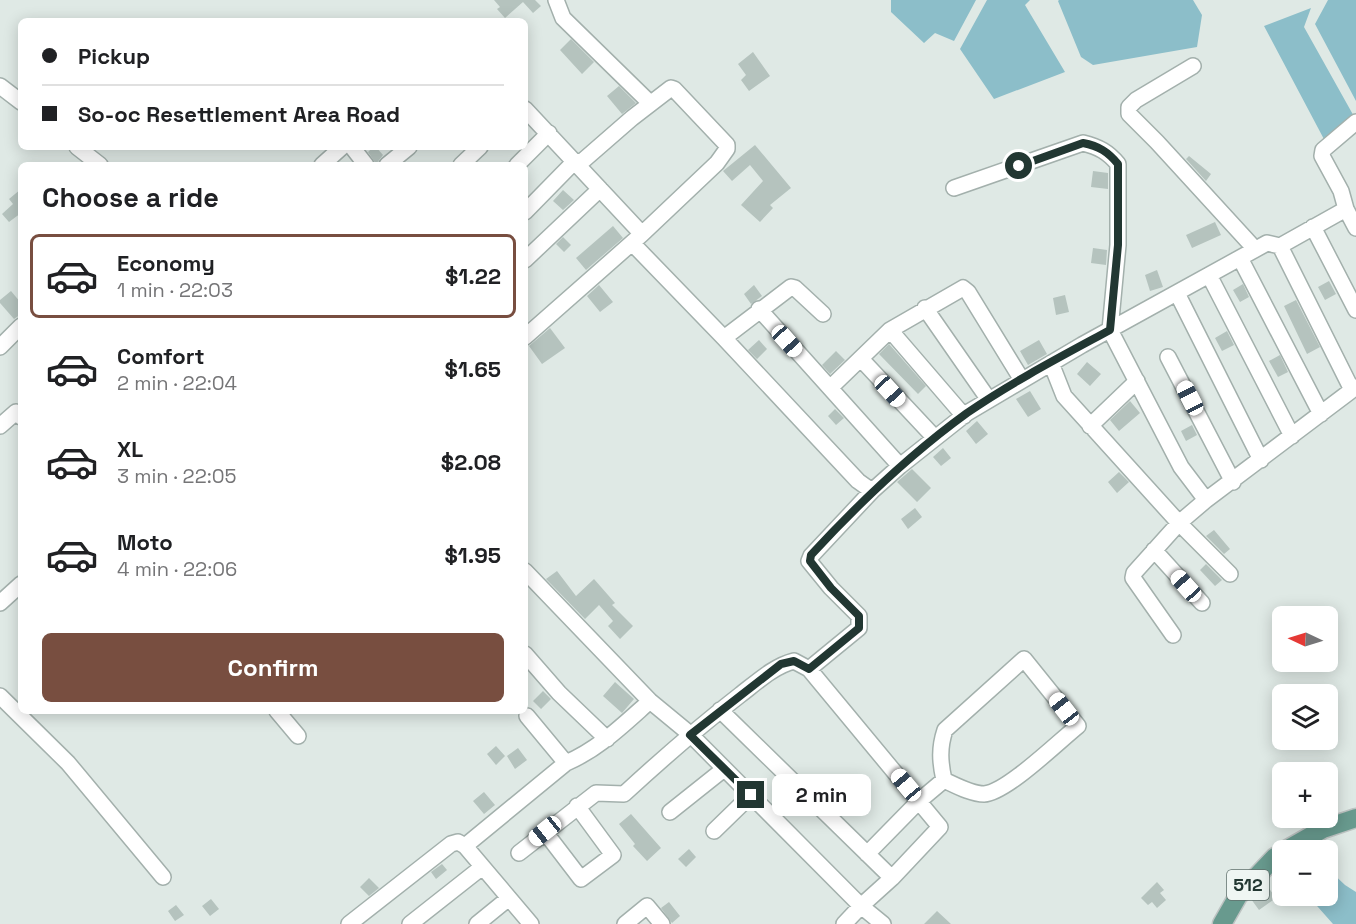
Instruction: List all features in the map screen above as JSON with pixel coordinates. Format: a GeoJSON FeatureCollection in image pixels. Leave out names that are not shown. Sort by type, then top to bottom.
{"type":"FeatureCollection","features":[{"type":"Feature","properties":{"kind":"main road","name":"512"},"geometry":{"type":"LineString","coordinates":[[1304,840],[1323,829],[1356,818]]}},
{"type":"Feature","properties":{"kind":"main road","name":"512"},"geometry":{"type":"LineString","coordinates":[[1222,924],[1238,896],[1272,860]]}},
{"type":"Feature","properties":{"kind":"street"},"geometry":{"type":"LineString","coordinates":[[556,0],[563,18],[650,104]]}},
{"type":"Feature","properties":{"kind":"street"},"geometry":{"type":"LineString","coordinates":[[1193,66],[1136,100],[1129,106],[1129,114],[1255,249]]}},
{"type":"Feature","properties":{"kind":"street"},"geometry":{"type":"LineString","coordinates":[[0,86],[18,100]]}},
{"type":"Feature","properties":{"kind":"street"},"geometry":{"type":"LineString","coordinates":[[528,209],[577,163],[668,89],[674,89],[727,147],[717,163],[637,239],[528,334]]}},
{"type":"Feature","properties":{"kind":"street"},"geometry":{"type":"LineString","coordinates":[[528,112],[600,189],[637,239],[724,338],[858,481],[872,491]]}},
{"type":"Feature","properties":{"kind":"street"},"geometry":{"type":"LineString","coordinates":[[1356,122],[1322,153],[1322,160],[1341,191],[1346,209],[1356,228]]}},
{"type":"Feature","properties":{"kind":"street"},"geometry":{"type":"LineString","coordinates":[[520,162],[549,133]]}},
{"type":"Feature","properties":{"kind":"street"},"geometry":{"type":"LineString","coordinates":[[954,188],[1083,143],[1108,152],[1118,164],[1118,245],[1110,330],[1181,467],[1206,500]]}},
{"type":"Feature","properties":{"kind":"street"},"geometry":{"type":"LineString","coordinates":[[81,150],[96,162]]}},
{"type":"Feature","properties":{"kind":"street"},"geometry":{"type":"LineString","coordinates":[[325,162],[339,150]]}},
{"type":"Feature","properties":{"kind":"street"},"geometry":{"type":"LineString","coordinates":[[354,150],[364,162]]}},
{"type":"Feature","properties":{"kind":"street"},"geometry":{"type":"LineString","coordinates":[[391,162],[405,150]]}},
{"type":"Feature","properties":{"kind":"street"},"geometry":{"type":"LineString","coordinates":[[464,162],[477,150]]}},
{"type":"Feature","properties":{"kind":"street"},"geometry":{"type":"LineString","coordinates":[[528,257],[600,189]]}},
{"type":"Feature","properties":{"kind":"street"},"geometry":{"type":"LineString","coordinates":[[809,669],[859,628],[860,622],[859,616],[831,588],[810,561],[811,555],[872,491],[900,466],[964,416],[1051,363],[1255,249],[1267,243],[1280,246],[1346,209]]}},
{"type":"Feature","properties":{"kind":"street"},"geometry":{"type":"LineString","coordinates":[[1313,227],[1356,310]]}},
{"type":"Feature","properties":{"kind":"street"},"geometry":{"type":"LineString","coordinates":[[1173,635],[1133,579],[1134,573],[1179,523],[1206,500],[1354,389],[1280,246]]}},
{"type":"Feature","properties":{"kind":"street"},"geometry":{"type":"LineString","coordinates":[[1240,258],[1321,414]]}},
{"type":"Feature","properties":{"kind":"street"},"geometry":{"type":"LineString","coordinates":[[1209,275],[1292,436]]}},
{"type":"Feature","properties":{"kind":"street"},"geometry":{"type":"LineString","coordinates":[[724,338],[759,309],[791,287],[795,288],[823,314]]}},
{"type":"Feature","properties":{"kind":"street"},"geometry":{"type":"LineString","coordinates":[[830,388],[890,330],[960,289],[965,289],[1022,380]]}},
{"type":"Feature","properties":{"kind":"street"},"geometry":{"type":"LineString","coordinates":[[1177,293],[1261,460]]}},
{"type":"Feature","properties":{"kind":"street"},"geometry":{"type":"LineString","coordinates":[[925,308],[989,400]]}},
{"type":"Feature","properties":{"kind":"street"},"geometry":{"type":"LineString","coordinates":[[759,309],[900,466]]}},
{"type":"Feature","properties":{"kind":"street"},"geometry":{"type":"LineString","coordinates":[[0,347],[18,329]]}},
{"type":"Feature","properties":{"kind":"street"},"geometry":{"type":"LineString","coordinates":[[890,330],[964,416]]}},
{"type":"Feature","properties":{"kind":"street"},"geometry":{"type":"LineString","coordinates":[[1168,357],[1233,482]]}},
{"type":"Feature","properties":{"kind":"street"},"geometry":{"type":"LineString","coordinates":[[861,359],[935,438]]}},
{"type":"Feature","properties":{"kind":"street"},"geometry":{"type":"LineString","coordinates":[[1051,363],[1064,396],[1179,523],[1230,574]]}},
{"type":"Feature","properties":{"kind":"street"},"geometry":{"type":"LineString","coordinates":[[1090,426],[1137,381]]}},
{"type":"Feature","properties":{"kind":"street"},"geometry":{"type":"LineString","coordinates":[[0,426],[16,412],[18,414]]}},
{"type":"Feature","properties":{"kind":"street"},"geometry":{"type":"LineString","coordinates":[[1154,550],[1202,603]]}},
{"type":"Feature","properties":{"kind":"street"},"geometry":{"type":"LineString","coordinates":[[528,574],[650,701],[690,735],[861,906],[883,924]]}},
{"type":"Feature","properties":{"kind":"street"},"geometry":{"type":"LineString","coordinates":[[0,603],[18,587]]}},
{"type":"Feature","properties":{"kind":"street"},"geometry":{"type":"LineString","coordinates":[[528,657],[607,739]]}},
{"type":"Feature","properties":{"kind":"street"},"geometry":{"type":"LineString","coordinates":[[1024,659],[1078,726],[994,793],[980,794],[944,780],[940,762],[940,745],[945,730],[1024,659]]}},
{"type":"Feature","properties":{"kind":"street"},"geometry":{"type":"LineString","coordinates":[[519,853],[596,792],[624,794],[720,710],[781,664],[794,661],[809,669],[940,827],[844,924]]}},
{"type":"Feature","properties":{"kind":"street"},"geometry":{"type":"LineString","coordinates":[[0,696],[18,714]]}},
{"type":"Feature","properties":{"kind":"street"},"geometry":{"type":"LineString","coordinates":[[465,846],[566,763],[607,739],[650,701]]}},
{"type":"Feature","properties":{"kind":"street"},"geometry":{"type":"LineString","coordinates":[[720,710],[891,878]]}},
{"type":"Feature","properties":{"kind":"street"},"geometry":{"type":"LineString","coordinates":[[18,714],[68,763],[163,877]]}},
{"type":"Feature","properties":{"kind":"street"},"geometry":{"type":"LineString","coordinates":[[280,714],[298,736]]}},
{"type":"Feature","properties":{"kind":"street"},"geometry":{"type":"LineString","coordinates":[[527,716],[566,763]]}},
{"type":"Feature","properties":{"kind":"street"},"geometry":{"type":"LineString","coordinates":[[670,812],[724,769]]}},
{"type":"Feature","properties":{"kind":"street"},"geometry":{"type":"LineString","coordinates":[[867,854],[919,801],[944,780]]}},
{"type":"Feature","properties":{"kind":"street"},"geometry":{"type":"LineString","coordinates":[[714,831],[751,795]]}},
{"type":"Feature","properties":{"kind":"street"},"geometry":{"type":"LineString","coordinates":[[545,831],[581,879],[612,855],[577,806]]}},
{"type":"Feature","properties":{"kind":"street"},"geometry":{"type":"LineString","coordinates":[[349,924],[451,844],[458,842],[465,846],[531,924]]}},
{"type":"Feature","properties":{"kind":"street"},"geometry":{"type":"LineString","coordinates":[[410,924],[482,868]]}},
{"type":"Feature","properties":{"kind":"street"},"geometry":{"type":"LineString","coordinates":[[477,924],[509,898]]}},
{"type":"Feature","properties":{"kind":"street"},"geometry":{"type":"LineString","coordinates":[[625,924],[647,906],[662,924]]}},
{"type":"Feature","properties":{"kind":"water"},"geometry":{"type":"Polygon","coordinates":[[[891,0],[976,0],[954,41],[935,33],[924,43],[891,12],[891,0]]]}},
{"type":"Feature","properties":{"kind":"water"},"geometry":{"type":"Polygon","coordinates":[[[987,0],[1030,0],[1025,5],[1065,72],[994,99],[960,49],[987,0]]]}},
{"type":"Feature","properties":{"kind":"water"},"geometry":{"type":"Polygon","coordinates":[[[1059,0],[1193,0],[1202,15],[1197,47],[1093,65],[1081,57],[1059,0]]]}},
{"type":"Feature","properties":{"kind":"water"},"geometry":{"type":"Polygon","coordinates":[[[1328,0],[1356,0],[1356,101],[1315,24],[1328,0]]]}},
{"type":"Feature","properties":{"kind":"water"},"geometry":{"type":"Polygon","coordinates":[[[1311,8],[1304,27],[1356,120],[1326,143],[1264,26],[1311,8]]]}},
{"type":"Feature","properties":{"kind":"water"},"geometry":{"type":"Polygon","coordinates":[[[1338,878],[1356,892],[1356,924],[1333,924],[1317,906],[1338,906],[1338,878]]]}},
{"type":"Feature","properties":{"kind":"building"},"geometry":{"type":"Polygon","coordinates":[[[494,0],[535,0],[541,6],[533,13],[523,2],[505,18],[497,9],[500,7],[494,0]]]}},
{"type":"Feature","properties":{"kind":"building"},"geometry":{"type":"Polygon","coordinates":[[[571,39],[594,62],[582,74],[560,50],[571,39]]]}},
{"type":"Feature","properties":{"kind":"building"},"geometry":{"type":"Polygon","coordinates":[[[753,52],[770,76],[749,91],[741,80],[746,75],[738,64],[753,52]]]}},
{"type":"Feature","properties":{"kind":"building"},"geometry":{"type":"Polygon","coordinates":[[[619,86],[636,103],[622,114],[607,96],[619,86]]]}},
{"type":"Feature","properties":{"kind":"building"},"geometry":{"type":"Polygon","coordinates":[[[755,145],[791,188],[770,205],[773,208],[760,222],[741,205],[763,181],[750,165],[732,181],[723,171],[755,145]]]}},
{"type":"Feature","properties":{"kind":"building"},"geometry":{"type":"Polygon","coordinates":[[[379,150],[383,155],[378,162],[375,162],[368,152],[379,150]]]}},
{"type":"Feature","properties":{"kind":"building"},"geometry":{"type":"Polygon","coordinates":[[[1189,156],[1211,174],[1206,181],[1186,159],[1189,156]]]}},
{"type":"Feature","properties":{"kind":"building"},"geometry":{"type":"Polygon","coordinates":[[[1093,171],[1108,173],[1108,189],[1091,187],[1093,171]]]}},
{"type":"Feature","properties":{"kind":"building"},"geometry":{"type":"Polygon","coordinates":[[[563,190],[574,200],[563,210],[553,201],[563,190]]]}},
{"type":"Feature","properties":{"kind":"building"},"geometry":{"type":"Polygon","coordinates":[[[18,192],[18,215],[9,222],[2,214],[13,204],[9,199],[18,192]]]}},
{"type":"Feature","properties":{"kind":"building"},"geometry":{"type":"Polygon","coordinates":[[[1215,222],[1221,235],[1192,248],[1186,235],[1215,222]]]}},
{"type":"Feature","properties":{"kind":"building"},"geometry":{"type":"Polygon","coordinates":[[[613,226],[623,238],[586,270],[576,258],[613,226]]]}},
{"type":"Feature","properties":{"kind":"building"},"geometry":{"type":"Polygon","coordinates":[[[563,237],[571,245],[564,252],[556,244],[563,237]]]}},
{"type":"Feature","properties":{"kind":"building"},"geometry":{"type":"Polygon","coordinates":[[[1093,248],[1107,250],[1106,265],[1091,263],[1093,248]]]}},
{"type":"Feature","properties":{"kind":"building"},"geometry":{"type":"Polygon","coordinates":[[[1157,270],[1163,287],[1150,291],[1145,275],[1157,270]]]}},
{"type":"Feature","properties":{"kind":"building"},"geometry":{"type":"Polygon","coordinates":[[[1329,281],[1336,294],[1325,300],[1318,287],[1329,281]]]}},
{"type":"Feature","properties":{"kind":"building"},"geometry":{"type":"Polygon","coordinates":[[[1243,284],[1249,297],[1240,302],[1233,290],[1243,284]]]}},
{"type":"Feature","properties":{"kind":"building"},"geometry":{"type":"Polygon","coordinates":[[[599,285],[613,302],[600,312],[587,296],[599,285]]]}},
{"type":"Feature","properties":{"kind":"building"},"geometry":{"type":"Polygon","coordinates":[[[754,285],[762,296],[751,304],[744,294],[754,285]]]}},
{"type":"Feature","properties":{"kind":"building"},"geometry":{"type":"Polygon","coordinates":[[[11,291],[18,299],[18,316],[14,319],[0,300],[11,291]]]}},
{"type":"Feature","properties":{"kind":"building"},"geometry":{"type":"Polygon","coordinates":[[[1065,295],[1069,312],[1056,315],[1053,298],[1065,295]]]}},
{"type":"Feature","properties":{"kind":"building"},"geometry":{"type":"Polygon","coordinates":[[[1296,300],[1320,347],[1307,354],[1284,306],[1296,300]]]}},
{"type":"Feature","properties":{"kind":"building"},"geometry":{"type":"Polygon","coordinates":[[[550,328],[565,348],[542,364],[529,346],[550,328]]]}},
{"type":"Feature","properties":{"kind":"building"},"geometry":{"type":"Polygon","coordinates":[[[1227,331],[1234,345],[1222,351],[1215,338],[1227,331]]]}},
{"type":"Feature","properties":{"kind":"building"},"geometry":{"type":"Polygon","coordinates":[[[759,340],[767,349],[757,359],[748,350],[759,340]]]}},
{"type":"Feature","properties":{"kind":"building"},"geometry":{"type":"Polygon","coordinates":[[[1039,340],[1047,354],[1028,365],[1020,351],[1039,340]]]}},
{"type":"Feature","properties":{"kind":"building"},"geometry":{"type":"Polygon","coordinates":[[[889,344],[926,386],[918,394],[879,354],[889,344]]]}},
{"type":"Feature","properties":{"kind":"building"},"geometry":{"type":"Polygon","coordinates":[[[836,351],[845,360],[830,374],[822,365],[836,351]]]}},
{"type":"Feature","properties":{"kind":"building"},"geometry":{"type":"Polygon","coordinates":[[[1280,355],[1288,372],[1278,377],[1269,361],[1280,355]]]}},
{"type":"Feature","properties":{"kind":"building"},"geometry":{"type":"Polygon","coordinates":[[[1087,362],[1101,374],[1090,386],[1077,374],[1087,362]]]}},
{"type":"Feature","properties":{"kind":"building"},"geometry":{"type":"Polygon","coordinates":[[[1030,391],[1041,409],[1028,417],[1016,399],[1030,391]]]}},
{"type":"Feature","properties":{"kind":"building"},"geometry":{"type":"Polygon","coordinates":[[[1130,401],[1140,413],[1119,431],[1110,420],[1130,401]]]}},
{"type":"Feature","properties":{"kind":"building"},"geometry":{"type":"Polygon","coordinates":[[[835,409],[844,418],[836,425],[828,416],[835,409]]]}},
{"type":"Feature","properties":{"kind":"building"},"geometry":{"type":"Polygon","coordinates":[[[977,421],[988,434],[976,444],[966,431],[977,421]]]}},
{"type":"Feature","properties":{"kind":"building"},"geometry":{"type":"Polygon","coordinates":[[[1192,425],[1197,435],[1186,441],[1181,431],[1192,425]]]}},
{"type":"Feature","properties":{"kind":"building"},"geometry":{"type":"Polygon","coordinates":[[[943,448],[951,458],[941,466],[933,457],[943,448]]]}},
{"type":"Feature","properties":{"kind":"building"},"geometry":{"type":"Polygon","coordinates":[[[912,469],[931,488],[917,502],[897,482],[912,469]]]}},
{"type":"Feature","properties":{"kind":"building"},"geometry":{"type":"Polygon","coordinates":[[[1119,472],[1129,482],[1117,493],[1108,482],[1119,472]]]}},
{"type":"Feature","properties":{"kind":"building"},"geometry":{"type":"Polygon","coordinates":[[[915,508],[922,517],[908,529],[901,519],[915,508]]]}},
{"type":"Feature","properties":{"kind":"building"},"geometry":{"type":"Polygon","coordinates":[[[1214,530],[1230,549],[1224,554],[1206,536],[1214,530]]]}},
{"type":"Feature","properties":{"kind":"building"},"geometry":{"type":"Polygon","coordinates":[[[1206,564],[1222,580],[1215,586],[1200,570],[1206,564]]]}},
{"type":"Feature","properties":{"kind":"building"},"geometry":{"type":"Polygon","coordinates":[[[557,571],[576,596],[594,579],[615,603],[612,605],[633,626],[620,639],[608,626],[613,621],[599,605],[585,619],[546,579],[557,571]]]}},
{"type":"Feature","properties":{"kind":"building"},"geometry":{"type":"Polygon","coordinates":[[[615,682],[634,699],[622,713],[603,696],[615,682]]]}},
{"type":"Feature","properties":{"kind":"building"},"geometry":{"type":"Polygon","coordinates":[[[543,691],[551,699],[541,709],[533,701],[543,691]]]}},
{"type":"Feature","properties":{"kind":"building"},"geometry":{"type":"Polygon","coordinates":[[[496,746],[505,756],[496,765],[487,754],[496,746]]]}},
{"type":"Feature","properties":{"kind":"building"},"geometry":{"type":"Polygon","coordinates":[[[518,748],[527,760],[515,769],[507,756],[518,748]]]}},
{"type":"Feature","properties":{"kind":"building"},"geometry":{"type":"Polygon","coordinates":[[[484,792],[495,805],[484,814],[473,801],[484,792]]]}},
{"type":"Feature","properties":{"kind":"building"},"geometry":{"type":"Polygon","coordinates":[[[631,814],[661,848],[647,861],[633,846],[635,844],[619,824],[631,814]]]}},
{"type":"Feature","properties":{"kind":"building"},"geometry":{"type":"Polygon","coordinates":[[[689,849],[696,857],[686,867],[678,859],[689,849]]]}},
{"type":"Feature","properties":{"kind":"building"},"geometry":{"type":"Polygon","coordinates":[[[442,864],[447,870],[436,879],[431,872],[442,864]]]}},
{"type":"Feature","properties":{"kind":"building"},"geometry":{"type":"Polygon","coordinates":[[[369,878],[379,888],[369,896],[360,887],[369,878]]]}},
{"type":"Feature","properties":{"kind":"building"},"geometry":{"type":"Polygon","coordinates":[[[1157,882],[1164,890],[1160,893],[1166,900],[1157,908],[1152,902],[1148,905],[1141,898],[1157,882]]]}},
{"type":"Feature","properties":{"kind":"building"},"geometry":{"type":"Polygon","coordinates":[[[1268,887],[1272,892],[1272,901],[1259,910],[1251,899],[1268,887]]]}},
{"type":"Feature","properties":{"kind":"building"},"geometry":{"type":"Polygon","coordinates":[[[211,899],[219,909],[210,916],[202,906],[211,899]]]}},
{"type":"Feature","properties":{"kind":"building"},"geometry":{"type":"Polygon","coordinates":[[[669,902],[680,916],[672,923],[661,908],[669,902]]]}},
{"type":"Feature","properties":{"kind":"building"},"geometry":{"type":"Polygon","coordinates":[[[176,905],[184,915],[175,921],[168,911],[176,905]]]}},
{"type":"Feature","properties":{"kind":"building"},"geometry":{"type":"Polygon","coordinates":[[[937,911],[951,924],[924,924],[937,911]]]}},
{"type":"Feature","properties":{"kind":"route"},"geometry":{"type":"LineString","coordinates":[[751,795],[690,735],[781,664],[794,661],[809,669],[859,628],[859,616],[831,588],[810,561],[811,555],[872,491],[967,413],[1110,330],[1118,245],[1118,164],[1108,152],[1083,143],[1019,166]]}}]}
